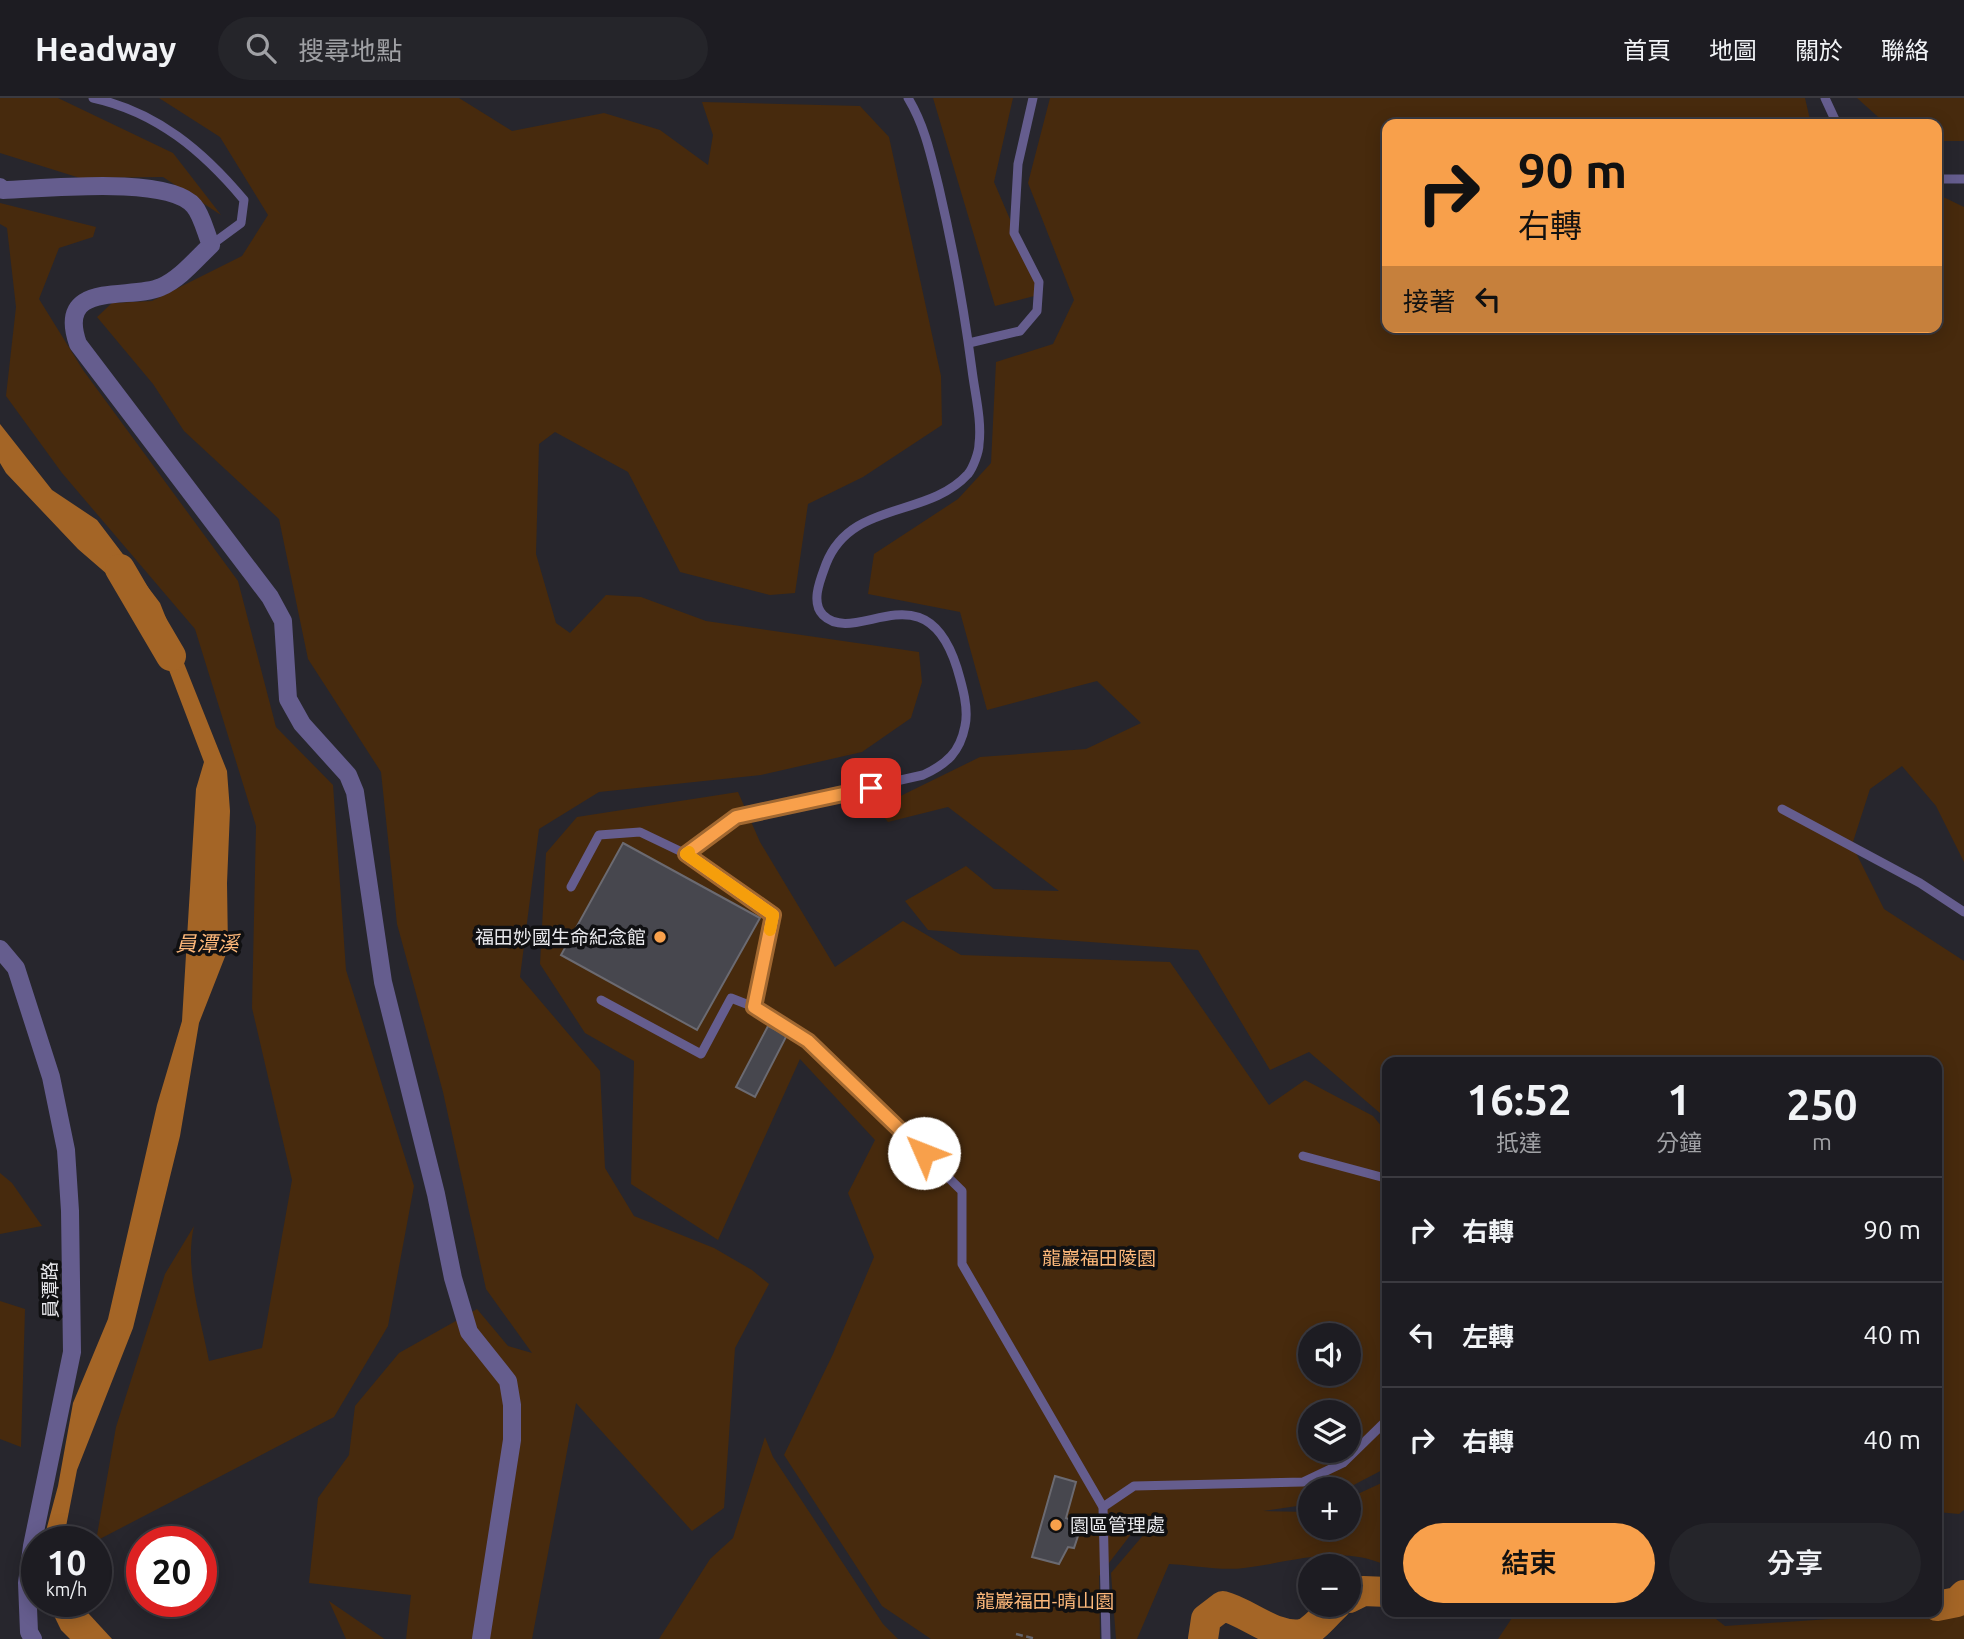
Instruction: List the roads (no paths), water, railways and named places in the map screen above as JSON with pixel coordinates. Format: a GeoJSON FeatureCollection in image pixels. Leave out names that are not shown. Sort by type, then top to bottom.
{"type":"FeatureCollection","features":[{"type":"Feature","properties":{"kind":"street"},"geometry":{"type":"LineString","coordinates":[[0,187],[3,190],[137,186],[173,191],[194,206],[211,245],[160,288],[98,294],[78,309],[72,327],[84,353],[270,597],[283,621],[288,699],[302,724],[348,775],[355,792],[383,982],[436,1194],[453,1278],[469,1332],[508,1381],[512,1405],[512,1440],[481,1639]]}},
{"type":"Feature","properties":{"kind":"street","name":"員潭路"},"geometry":{"type":"LineString","coordinates":[[0,949],[16,968],[51,1077],[66,1150],[70,1211],[72,1352],[27,1583],[29,1632],[33,1639]]}},
{"type":"Feature","properties":{"kind":"lane"},"geometry":{"type":"LineString","coordinates":[[93,98],[123,105],[165,125],[219,170],[244,200],[240,223],[211,245]]}},
{"type":"Feature","properties":{"kind":"lane"},"geometry":{"type":"LineString","coordinates":[[686,854],[736,817],[923,775],[944,766],[959,747],[966,722],[963,695],[956,666],[943,636],[922,618],[903,614],[837,622],[823,615],[817,604],[817,591],[827,561],[850,529],[870,517],[922,502],[948,491],[970,472],[979,445],[969,343],[947,221],[921,119],[908,98]]}},
{"type":"Feature","properties":{"kind":"lane"},"geometry":{"type":"LineString","coordinates":[[969,343],[1020,331],[1037,311],[1038,282],[1014,233],[1018,164],[1033,98]]}},
{"type":"Feature","properties":{"kind":"lane"},"geometry":{"type":"LineString","coordinates":[[1825,98],[1835,119]]}},
{"type":"Feature","properties":{"kind":"lane"},"geometry":{"type":"LineString","coordinates":[[1942,179],[1964,179]]}},
{"type":"Feature","properties":{"kind":"lane"},"geometry":{"type":"LineString","coordinates":[[1782,809],[1920,883],[1964,912]]}},
{"type":"Feature","properties":{"kind":"lane"},"geometry":{"type":"LineString","coordinates":[[571,887],[599,835],[640,832],[686,854],[773,915],[754,1007]]}},
{"type":"Feature","properties":{"kind":"lane"},"geometry":{"type":"LineString","coordinates":[[601,1000],[701,1054],[731,998],[754,1007],[808,1041],[962,1191],[962,1264],[1103,1507],[1106,1639]]}},
{"type":"Feature","properties":{"kind":"lane"},"geometry":{"type":"LineString","coordinates":[[1303,1156],[1382,1177]]}},
{"type":"Feature","properties":{"kind":"lane"},"geometry":{"type":"LineString","coordinates":[[1103,1507],[1134,1486],[1303,1482],[1343,1462],[1382,1425]]}},
{"type":"Feature","properties":{"kind":"water","name":"員潭溪"},"geometry":{"type":"Polygon","coordinates":[[[0,424],[52,490],[97,520],[160,603],[227,771],[230,811],[228,949],[199,1023],[180,1136],[133,1328],[77,1470],[66,1526],[47,1526],[58,1486],[73,1403],[108,1319],[157,1105],[182,1021],[196,789],[204,762],[145,607],[78,549],[6,473],[0,463],[0,424]]]}},
{"type":"Feature","properties":{"kind":"water"},"geometry":{"type":"Polygon","coordinates":[[[55,1617],[92,1617],[112,1639],[70,1639],[61,1630],[55,1617]]]}},
{"type":"Feature","properties":{"kind":"waterway","name":"員潭溪"},"geometry":{"type":"LineString","coordinates":[[120,569],[171,656]]}},
{"type":"Feature","properties":{"kind":"waterway"},"geometry":{"type":"LineString","coordinates":[[1361,1592],[1382,1592]]}},
{"type":"Feature","properties":{"kind":"waterway"},"geometry":{"type":"LineString","coordinates":[[1942,1605],[1957,1602],[1964,1595]]}},
{"type":"Feature","properties":{"kind":"waterway"},"geometry":{"type":"LineString","coordinates":[[1203,1639],[1206,1619],[1223,1606],[1282,1633],[1302,1634],[1324,1617]]}},
{"type":"Feature","properties":{"kind":"place","name":"福田妙國生命紀念館"},"geometry":{"type":"Point","coordinates":[660,937]}},
{"type":"Feature","properties":{"kind":"place","name":"園區管理處"},"geometry":{"type":"Point","coordinates":[1056,1525]}},
{"type":"Feature","properties":{"kind":"park label","name":"龍巖福田陵園"},"geometry":{"type":"Point","coordinates":[1099,1258]}},
{"type":"Feature","properties":{"kind":"park label","name":"龍巖福田-晴山園"},"geometry":{"type":"Point","coordinates":[1045,1601]}}]}
